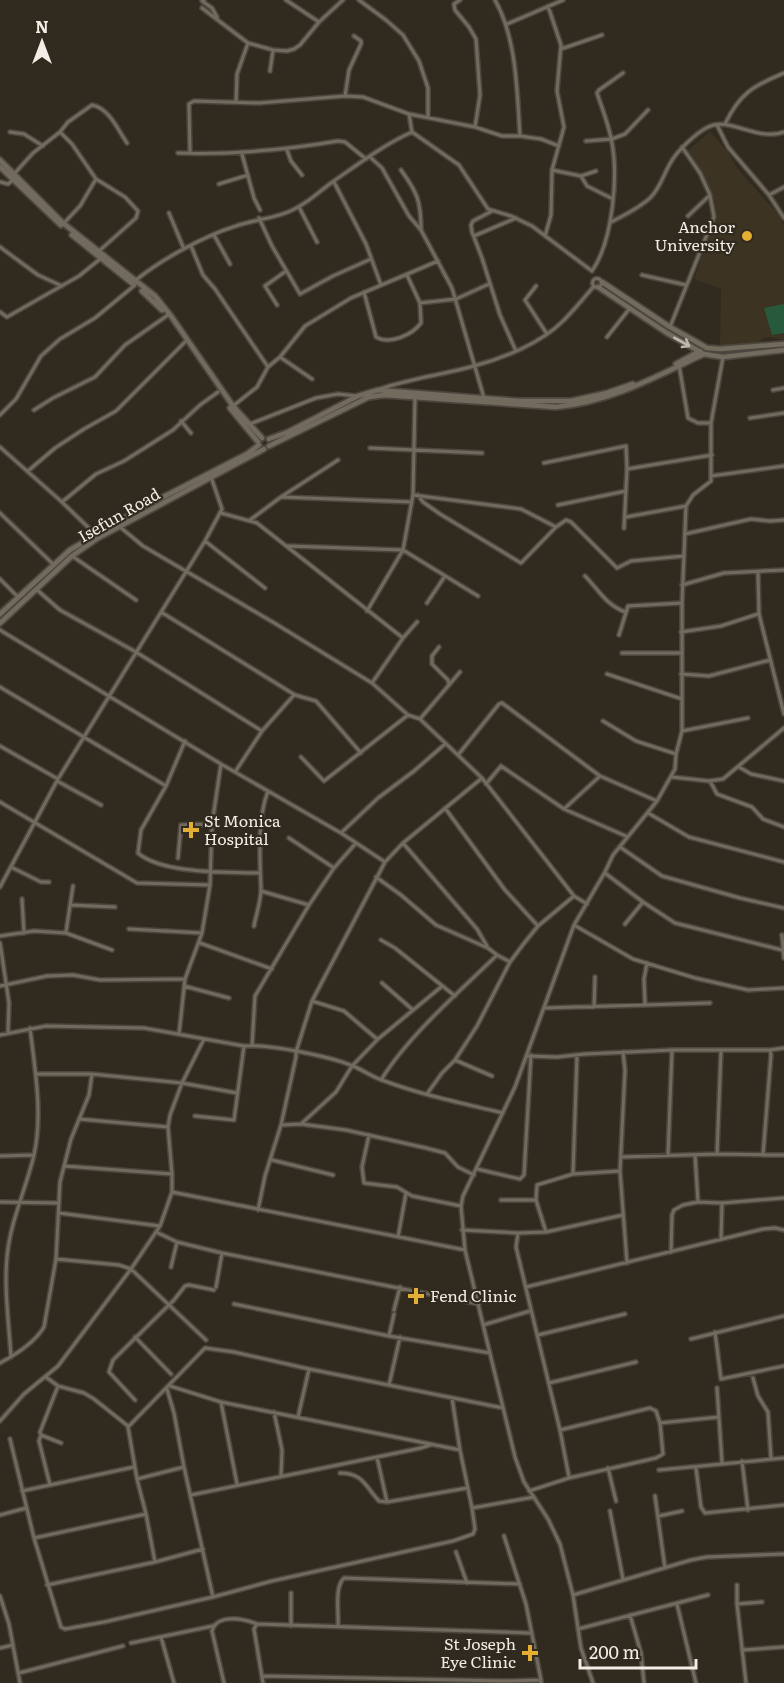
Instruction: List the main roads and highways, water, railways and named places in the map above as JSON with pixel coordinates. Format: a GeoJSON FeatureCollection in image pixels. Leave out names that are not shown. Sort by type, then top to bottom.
{"type":"FeatureCollection","features":[{"type":"Feature","properties":{"kind":"place","name":"Anchor University"},"geometry":{"type":"Point","coordinates":[747,236]}},
{"type":"Feature","properties":{"kind":"place","name":"St Monica Hospital"},"geometry":{"type":"Point","coordinates":[191,830]}},
{"type":"Feature","properties":{"kind":"place","name":"Fend Clinic"},"geometry":{"type":"Point","coordinates":[416,1296]}},
{"type":"Feature","properties":{"kind":"place","name":"St Joseph Eye Clinic"},"geometry":{"type":"Point","coordinates":[530,1653]}}]}
